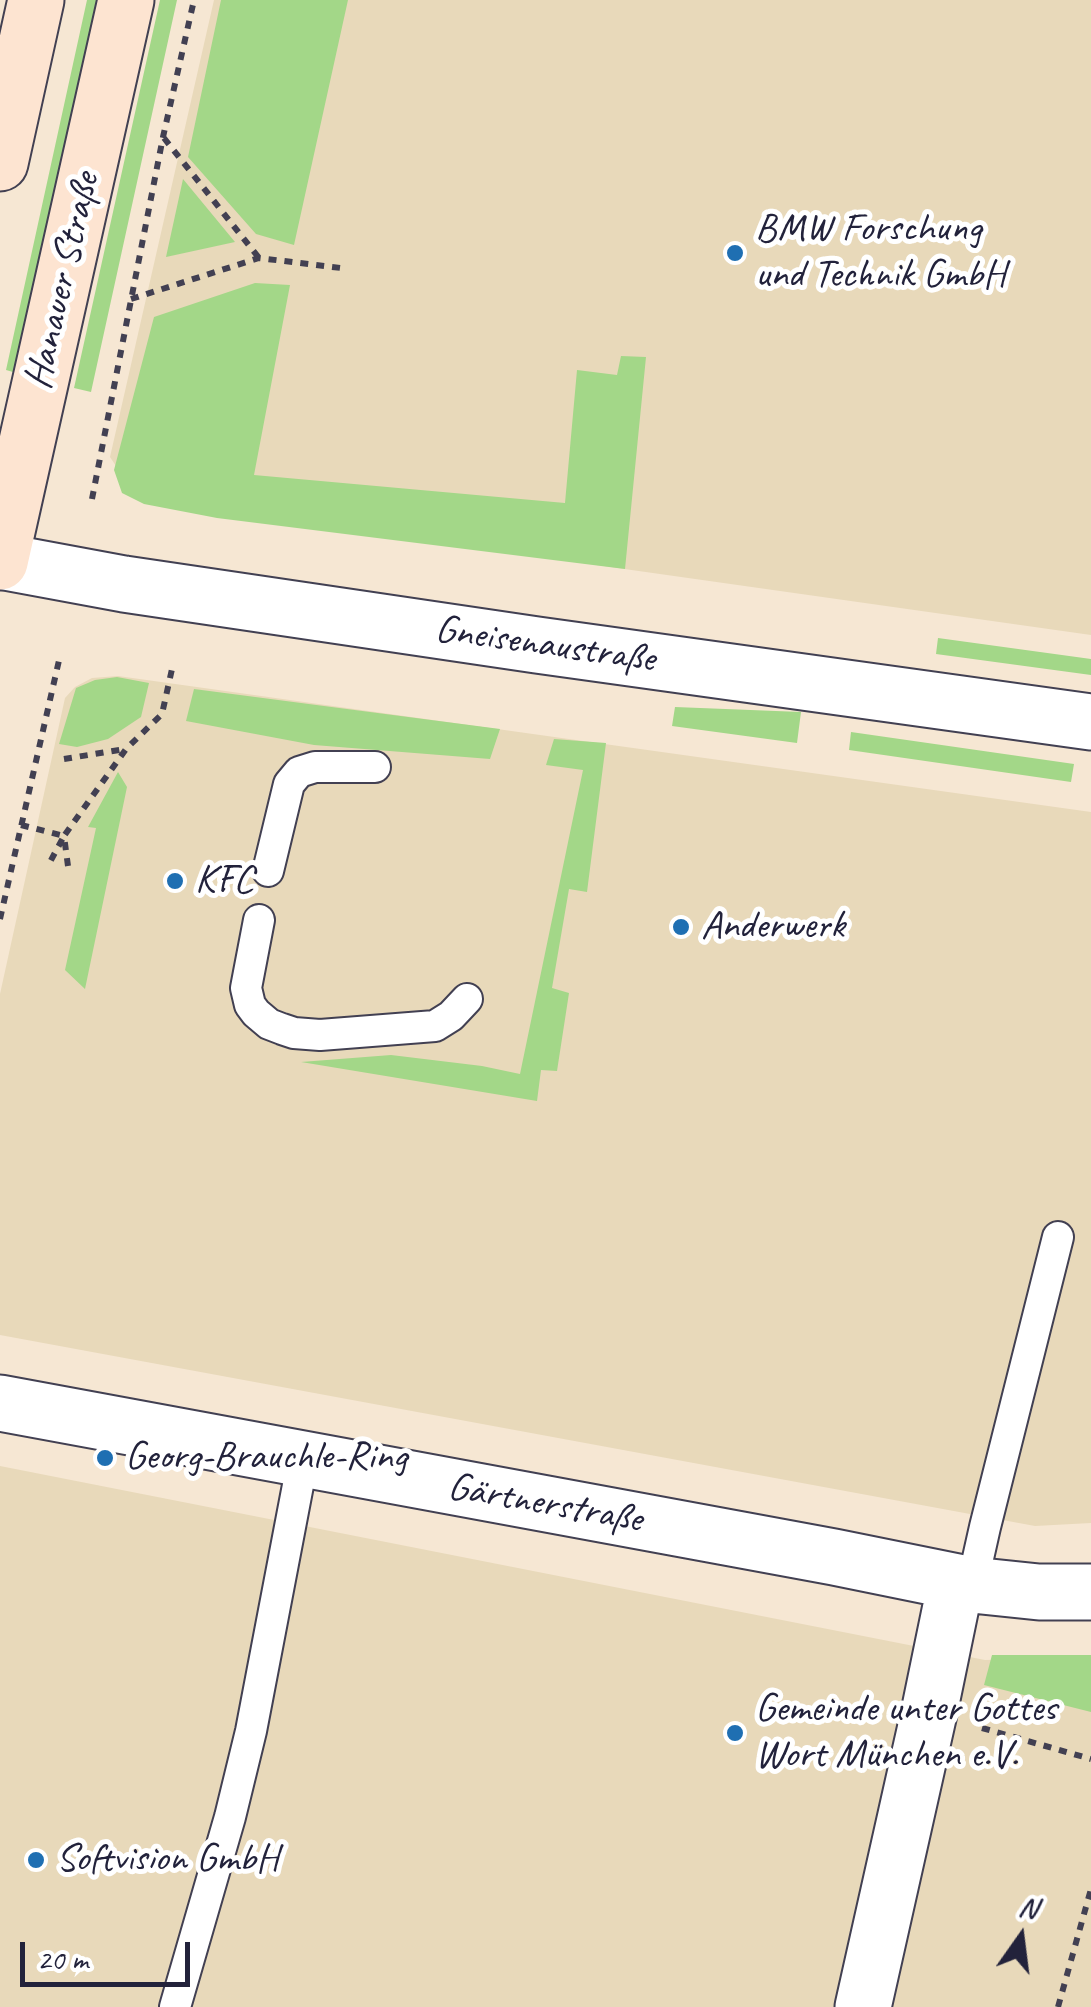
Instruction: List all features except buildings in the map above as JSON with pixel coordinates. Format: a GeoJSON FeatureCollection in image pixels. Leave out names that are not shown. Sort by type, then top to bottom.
{"type":"FeatureCollection","features":[{"type":"Feature","properties":{"kind":"main road"},"geometry":{"type":"LineString","coordinates":[[0,162],[36,0]]}},
{"type":"Feature","properties":{"kind":"main road","name":"Hanauer Straße"},"geometry":{"type":"LineString","coordinates":[[0,561],[126,0]]}},
{"type":"Feature","properties":{"kind":"street","name":"Gneisenaustraße"},"geometry":{"type":"LineString","coordinates":[[0,561],[124,584],[537,646],[1091,722]]}},
{"type":"Feature","properties":{"kind":"street","name":"Gärtnerstraße"},"geometry":{"type":"LineString","coordinates":[[0,1403],[964,1583],[1039,1592],[1091,1592]]}},
{"type":"Feature","properties":{"kind":"street"},"geometry":{"type":"LineString","coordinates":[[862,2007],[929,1712],[964,1583]]}},
{"type":"Feature","properties":{"kind":"lane"},"geometry":{"type":"LineString","coordinates":[[268,872],[289,784],[299,772],[315,767],[375,767]]}},
{"type":"Feature","properties":{"kind":"lane"},"geometry":{"type":"LineString","coordinates":[[259,920],[246,988],[256,1013],[282,1029],[320,1035],[435,1026],[451,1016],[467,998]]}},
{"type":"Feature","properties":{"kind":"lane"},"geometry":{"type":"LineString","coordinates":[[964,1583],[985,1526],[1058,1237]]}},
{"type":"Feature","properties":{"kind":"lane"},"geometry":{"type":"LineString","coordinates":[[176,2007],[251,1731],[303,1460]]}},
{"type":"Feature","properties":{"kind":"path"},"geometry":{"type":"LineString","coordinates":[[92,499],[194,0]]}},
{"type":"Feature","properties":{"kind":"path"},"geometry":{"type":"LineString","coordinates":[[163,137],[260,258]]}},
{"type":"Feature","properties":{"kind":"path"},"geometry":{"type":"LineString","coordinates":[[131,299],[260,258],[340,268]]}},
{"type":"Feature","properties":{"kind":"path"},"geometry":{"type":"LineString","coordinates":[[0,919],[60,656]]}},
{"type":"Feature","properties":{"kind":"path"},"geometry":{"type":"LineString","coordinates":[[50,862],[126,749],[162,714],[172,669]]}},
{"type":"Feature","properties":{"kind":"path"},"geometry":{"type":"LineString","coordinates":[[64,759],[126,749]]}},
{"type":"Feature","properties":{"kind":"path"},"geometry":{"type":"LineString","coordinates":[[21,825],[64,836]]}},
{"type":"Feature","properties":{"kind":"path"},"geometry":{"type":"LineString","coordinates":[[64,836],[68,866]]}},
{"type":"Feature","properties":{"kind":"path"},"geometry":{"type":"LineString","coordinates":[[929,1712],[1091,1759]]}},
{"type":"Feature","properties":{"kind":"path"},"geometry":{"type":"LineString","coordinates":[[1058,2007],[1091,1890]]}},
{"type":"Feature","properties":{"kind":"shaded area"},"geometry":{"type":"Polygon","coordinates":[[[214,0],[1091,0],[1091,635],[151,502],[132,490],[110,457],[214,0]]]}},
{"type":"Feature","properties":{"kind":"shaded area"},"geometry":{"type":"Polygon","coordinates":[[[118,676],[1091,812],[1091,1523],[1035,1526],[0,1335],[0,994],[65,698],[92,678],[118,676]]]}},
{"type":"Feature","properties":{"kind":"shaded area"},"geometry":{"type":"Polygon","coordinates":[[[0,1466],[985,1660],[1091,1657],[1091,2007],[0,2007],[0,1466]]]}},
{"type":"Feature","properties":{"kind":"green space"},"geometry":{"type":"Polygon","coordinates":[[[87,0],[102,0],[20,374],[6,370],[87,0]]]}},
{"type":"Feature","properties":{"kind":"green space"},"geometry":{"type":"Polygon","coordinates":[[[160,0],[177,0],[91,392],[74,388],[160,0]]]}},
{"type":"Feature","properties":{"kind":"green space"},"geometry":{"type":"Polygon","coordinates":[[[221,0],[348,0],[294,245],[256,234],[188,157],[221,0]]]}},
{"type":"Feature","properties":{"kind":"green space"},"geometry":{"type":"Polygon","coordinates":[[[183,179],[235,242],[166,257],[183,179]]]}},
{"type":"Feature","properties":{"kind":"green space"},"geometry":{"type":"Polygon","coordinates":[[[255,283],[290,285],[254,475],[565,503],[577,370],[617,375],[621,356],[646,357],[625,569],[217,518],[144,504],[122,493],[114,470],[154,317],[255,283]]]}},
{"type":"Feature","properties":{"kind":"green space"},"geometry":{"type":"Polygon","coordinates":[[[938,638],[1091,659],[1091,675],[936,654],[938,638]]]}},
{"type":"Feature","properties":{"kind":"green space"},"geometry":{"type":"Polygon","coordinates":[[[117,677],[149,683],[141,717],[108,739],[77,747],[59,744],[76,688],[117,677]]]}},
{"type":"Feature","properties":{"kind":"green space"},"geometry":{"type":"Polygon","coordinates":[[[194,689],[500,729],[490,759],[314,745],[186,721],[194,689]]]}},
{"type":"Feature","properties":{"kind":"green space"},"geometry":{"type":"Polygon","coordinates":[[[675,707],[801,712],[797,743],[672,726],[675,707]]]}},
{"type":"Feature","properties":{"kind":"green space"},"geometry":{"type":"Polygon","coordinates":[[[851,732],[1074,764],[1071,782],[849,750],[851,732]]]}},
{"type":"Feature","properties":{"kind":"green space"},"geometry":{"type":"Polygon","coordinates":[[[554,739],[606,743],[587,892],[569,889],[552,988],[569,993],[557,1071],[541,1070],[537,1101],[301,1062],[391,1055],[520,1074],[583,770],[546,765],[554,739]]]}},
{"type":"Feature","properties":{"kind":"green space"},"geometry":{"type":"Polygon","coordinates":[[[118,772],[127,787],[85,989],[65,970],[96,828],[88,827],[118,772]]]}},
{"type":"Feature","properties":{"kind":"green space"},"geometry":{"type":"Polygon","coordinates":[[[992,1655],[1091,1655],[1091,1712],[984,1685],[992,1655]]]}},
{"type":"Feature","properties":{"kind":"place","name":"BMW Forschung und Technik GmbH"},"geometry":{"type":"Point","coordinates":[735,253]}},
{"type":"Feature","properties":{"kind":"place","name":"KFC"},"geometry":{"type":"Point","coordinates":[175,881]}},
{"type":"Feature","properties":{"kind":"place","name":"Anderwerk"},"geometry":{"type":"Point","coordinates":[681,927]}},
{"type":"Feature","properties":{"kind":"place","name":"Georg-Brauchle-Ring"},"geometry":{"type":"Point","coordinates":[105,1458]}},
{"type":"Feature","properties":{"kind":"place","name":"Gemeinde unter Gottes Wort München e.V."},"geometry":{"type":"Point","coordinates":[735,1733]}},
{"type":"Feature","properties":{"kind":"place","name":"Softvision GmbH"},"geometry":{"type":"Point","coordinates":[36,1860]}}]}
